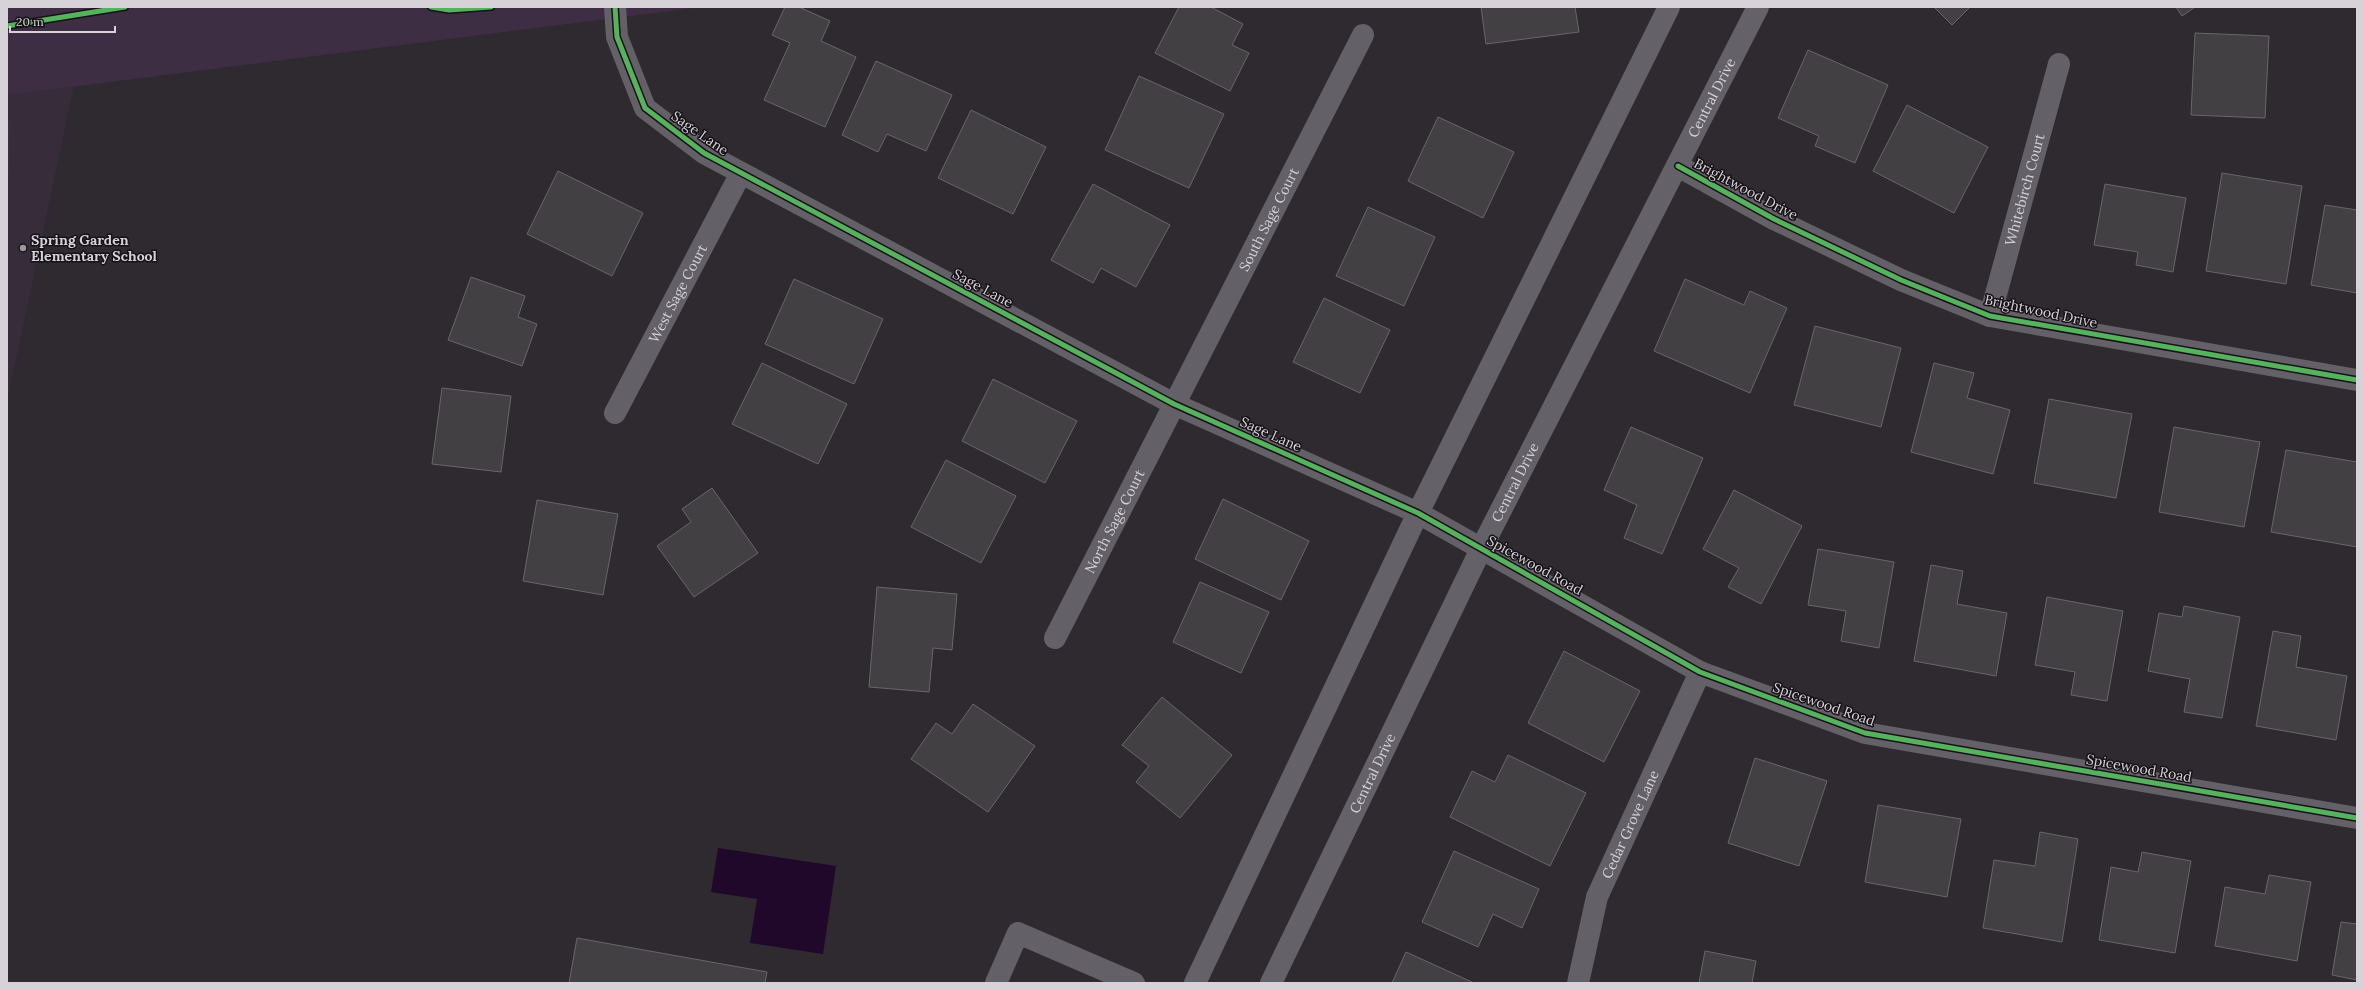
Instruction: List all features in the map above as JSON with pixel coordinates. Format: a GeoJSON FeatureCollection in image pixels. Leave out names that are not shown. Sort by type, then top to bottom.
{"type":"FeatureCollection","features":[{"type":"Feature","properties":{"kind":"main road"},"geometry":{"type":"LineString","coordinates":[[1195,983],[1418,513],[1669,7]]}},
{"type":"Feature","properties":{"kind":"main road","name":"Central Drive"},"geometry":{"type":"LineString","coordinates":[[1272,983],[1482,549],[1758,7]]}},
{"type":"Feature","properties":{"kind":"street","name":"Sage Lane"},"geometry":{"type":"LineString","coordinates":[[615,7],[617,37],[646,108],[704,153],[1174,404],[1418,513]]}},
{"type":"Feature","properties":{"kind":"street","name":"South Sage Court"},"geometry":{"type":"LineString","coordinates":[[1174,404],[1363,35]]}},
{"type":"Feature","properties":{"kind":"street","name":"Whitebirch Court"},"geometry":{"type":"LineString","coordinates":[[1990,316],[2059,64]]}},
{"type":"Feature","properties":{"kind":"street","name":"Brightwood Drive"},"geometry":{"type":"LineString","coordinates":[[1678,166],[1781,223],[1901,280],[1990,316],[2357,380]]}},
{"type":"Feature","properties":{"kind":"street","name":"West Sage Court"},"geometry":{"type":"LineString","coordinates":[[615,413],[741,173]]}},
{"type":"Feature","properties":{"kind":"street","name":"North Sage Court"},"geometry":{"type":"LineString","coordinates":[[1055,638],[1174,404]]}},
{"type":"Feature","properties":{"kind":"street","name":"Spicewood Road"},"geometry":{"type":"LineString","coordinates":[[1418,513],[1700,672],[1865,733],[2357,818]]}},
{"type":"Feature","properties":{"kind":"street","name":"Cedar Grove Lane"},"geometry":{"type":"LineString","coordinates":[[1578,983],[1597,897],[1700,672]]}},
{"type":"Feature","properties":{"kind":"street"},"geometry":{"type":"LineString","coordinates":[[996,983],[1018,933],[1134,983]]}},
{"type":"Feature","properties":{"kind":"shaded area"},"geometry":{"type":"Polygon","coordinates":[[[7,7],[702,7],[7,95],[7,7]]]}},
{"type":"Feature","properties":{"kind":"shaded area","name":"Spring Garden Elementary School"},"geometry":{"type":"Polygon","coordinates":[[[74,86],[7,402],[7,95],[74,86]]]}},
{"type":"Feature","properties":{"kind":"shaded area"},"geometry":{"type":"Polygon","coordinates":[[[7,121],[10,121],[8,213],[7,213],[7,121]]]}},
{"type":"Feature","properties":{"kind":"shaded area"},"geometry":{"type":"Polygon","coordinates":[[[718,848],[836,866],[823,954],[750,943],[757,899],[711,892],[718,848]]]}},
{"type":"Feature","properties":{"kind":"building"},"geometry":{"type":"Polygon","coordinates":[[[785,7],[799,7],[830,21],[821,41],[856,57],[825,127],[764,100],[790,43],[772,35],[785,7]]]}},
{"type":"Feature","properties":{"kind":"building"},"geometry":{"type":"Polygon","coordinates":[[[1179,7],[1211,7],[1243,24],[1232,45],[1249,53],[1230,91],[1155,53],[1179,7]]]}},
{"type":"Feature","properties":{"kind":"building"},"geometry":{"type":"Polygon","coordinates":[[[1481,7],[1575,7],[1579,32],[1486,44],[1481,7]]]}},
{"type":"Feature","properties":{"kind":"building"},"geometry":{"type":"Polygon","coordinates":[[[1934,7],[1970,7],[1952,25],[1934,7]]]}},
{"type":"Feature","properties":{"kind":"building"},"geometry":{"type":"Polygon","coordinates":[[[2176,7],[2195,7],[2182,16],[2176,7]]]}},
{"type":"Feature","properties":{"kind":"building"},"geometry":{"type":"Polygon","coordinates":[[[2195,33],[2269,36],[2265,118],[2191,115],[2195,33]]]}},
{"type":"Feature","properties":{"kind":"building"},"geometry":{"type":"Polygon","coordinates":[[[1808,50],[1888,85],[1855,163],[1815,146],[1819,136],[1778,118],[1808,50]]]}},
{"type":"Feature","properties":{"kind":"building"},"geometry":{"type":"Polygon","coordinates":[[[876,61],[952,95],[926,151],[887,134],[878,152],[842,135],[876,61]]]}},
{"type":"Feature","properties":{"kind":"building"},"geometry":{"type":"Polygon","coordinates":[[[1139,76],[1224,114],[1189,188],[1105,150],[1139,76]]]}},
{"type":"Feature","properties":{"kind":"building"},"geometry":{"type":"Polygon","coordinates":[[[1907,105],[1988,147],[1954,213],[1873,171],[1907,105]]]}},
{"type":"Feature","properties":{"kind":"building"},"geometry":{"type":"Polygon","coordinates":[[[971,110],[1046,147],[1013,214],[938,178],[971,110]]]}},
{"type":"Feature","properties":{"kind":"building"},"geometry":{"type":"Polygon","coordinates":[[[1438,117],[1514,152],[1483,218],[1408,181],[1438,117]]]}},
{"type":"Feature","properties":{"kind":"building"},"geometry":{"type":"Polygon","coordinates":[[[558,171],[643,213],[612,276],[527,234],[558,171]]]}},
{"type":"Feature","properties":{"kind":"building"},"geometry":{"type":"Polygon","coordinates":[[[2222,173],[2302,186],[2286,284],[2206,271],[2222,173]]]}},
{"type":"Feature","properties":{"kind":"building"},"geometry":{"type":"Polygon","coordinates":[[[1093,184],[1170,225],[1136,287],[1101,268],[1093,283],[1051,260],[1093,184]]]}},
{"type":"Feature","properties":{"kind":"building"},"geometry":{"type":"Polygon","coordinates":[[[2105,184],[2186,198],[2173,272],[2136,265],[2138,252],[2094,245],[2105,184]]]}},
{"type":"Feature","properties":{"kind":"building"},"geometry":{"type":"Polygon","coordinates":[[[2325,205],[2357,210],[2357,293],[2311,285],[2325,205]]]}},
{"type":"Feature","properties":{"kind":"building"},"geometry":{"type":"Polygon","coordinates":[[[1368,207],[1435,237],[1404,306],[1336,276],[1368,207]]]}},
{"type":"Feature","properties":{"kind":"building"},"geometry":{"type":"Polygon","coordinates":[[[471,277],[525,296],[518,317],[537,324],[522,366],[448,340],[471,277]]]}},
{"type":"Feature","properties":{"kind":"building"},"geometry":{"type":"Polygon","coordinates":[[[794,279],[883,319],[854,384],[765,344],[794,279]]]}},
{"type":"Feature","properties":{"kind":"building"},"geometry":{"type":"Polygon","coordinates":[[[1685,279],[1744,305],[1750,291],[1787,308],[1750,393],[1654,351],[1685,279]]]}},
{"type":"Feature","properties":{"kind":"building"},"geometry":{"type":"Polygon","coordinates":[[[1324,298],[1390,330],[1360,393],[1293,362],[1324,298]]]}},
{"type":"Feature","properties":{"kind":"building"},"geometry":{"type":"Polygon","coordinates":[[[1815,326],[1901,348],[1881,427],[1794,405],[1815,326]]]}},
{"type":"Feature","properties":{"kind":"building"},"geometry":{"type":"Polygon","coordinates":[[[762,363],[847,404],[818,464],[732,424],[762,363]]]}},
{"type":"Feature","properties":{"kind":"building"},"geometry":{"type":"Polygon","coordinates":[[[1934,363],[1974,373],[1967,398],[2010,410],[1993,474],[1911,452],[1934,363]]]}},
{"type":"Feature","properties":{"kind":"building"},"geometry":{"type":"Polygon","coordinates":[[[993,379],[1077,421],[1045,483],[962,441],[993,379]]]}},
{"type":"Feature","properties":{"kind":"building"},"geometry":{"type":"Polygon","coordinates":[[[442,388],[511,396],[501,472],[432,464],[442,388]]]}},
{"type":"Feature","properties":{"kind":"building"},"geometry":{"type":"Polygon","coordinates":[[[2049,399],[2132,414],[2116,498],[2034,483],[2049,399]]]}},
{"type":"Feature","properties":{"kind":"building"},"geometry":{"type":"Polygon","coordinates":[[[1631,427],[1703,458],[1662,554],[1624,538],[1637,505],[1604,490],[1631,427]]]}},
{"type":"Feature","properties":{"kind":"building"},"geometry":{"type":"Polygon","coordinates":[[[2174,427],[2260,442],[2244,527],[2159,512],[2174,427]]]}},
{"type":"Feature","properties":{"kind":"building"},"geometry":{"type":"Polygon","coordinates":[[[2286,450],[2357,462],[2357,547],[2271,532],[2286,450]]]}},
{"type":"Feature","properties":{"kind":"building"},"geometry":{"type":"Polygon","coordinates":[[[946,460],[1016,496],[981,563],[911,527],[946,460]]]}},
{"type":"Feature","properties":{"kind":"building"},"geometry":{"type":"Polygon","coordinates":[[[712,488],[758,553],[694,597],[657,546],[691,522],[682,509],[712,488]]]}},
{"type":"Feature","properties":{"kind":"building"},"geometry":{"type":"Polygon","coordinates":[[[1734,490],[1802,526],[1761,604],[1728,587],[1739,568],[1703,549],[1734,490]]]}},
{"type":"Feature","properties":{"kind":"building"},"geometry":{"type":"Polygon","coordinates":[[[1223,499],[1309,541],[1281,600],[1195,559],[1223,499]]]}},
{"type":"Feature","properties":{"kind":"building"},"geometry":{"type":"Polygon","coordinates":[[[537,500],[618,514],[603,595],[523,581],[537,500]]]}},
{"type":"Feature","properties":{"kind":"building"},"geometry":{"type":"Polygon","coordinates":[[[1818,549],[1894,562],[1879,648],[1841,641],[1846,611],[1808,605],[1818,549]]]}},
{"type":"Feature","properties":{"kind":"building"},"geometry":{"type":"Polygon","coordinates":[[[1931,565],[1963,571],[1957,604],[2007,613],[1996,676],[1914,661],[1931,565]]]}},
{"type":"Feature","properties":{"kind":"building"},"geometry":{"type":"Polygon","coordinates":[[[1200,582],[1269,612],[1241,673],[1173,642],[1200,582]]]}},
{"type":"Feature","properties":{"kind":"building"},"geometry":{"type":"Polygon","coordinates":[[[877,587],[957,594],[952,650],[933,648],[929,692],[869,687],[877,587]]]}},
{"type":"Feature","properties":{"kind":"building"},"geometry":{"type":"Polygon","coordinates":[[[2047,597],[2123,611],[2107,701],[2071,695],[2075,672],[2035,665],[2047,597]]]}},
{"type":"Feature","properties":{"kind":"building"},"geometry":{"type":"Polygon","coordinates":[[[2184,606],[2240,617],[2222,718],[2184,712],[2190,679],[2148,671],[2159,613],[2182,617],[2184,606]]]}},
{"type":"Feature","properties":{"kind":"building"},"geometry":{"type":"Polygon","coordinates":[[[2273,631],[2301,636],[2296,667],[2347,676],[2336,740],[2256,726],[2273,631]]]}},
{"type":"Feature","properties":{"kind":"building"},"geometry":{"type":"Polygon","coordinates":[[[1564,651],[1640,691],[1604,762],[1528,723],[1564,651]]]}},
{"type":"Feature","properties":{"kind":"building"},"geometry":{"type":"Polygon","coordinates":[[[1162,697],[1232,755],[1180,818],[1136,782],[1149,766],[1122,745],[1162,697]]]}},
{"type":"Feature","properties":{"kind":"building"},"geometry":{"type":"Polygon","coordinates":[[[973,704],[1035,746],[988,812],[911,759],[936,723],[952,734],[973,704]]]}},
{"type":"Feature","properties":{"kind":"building"},"geometry":{"type":"Polygon","coordinates":[[[1508,755],[1586,793],[1550,866],[1450,817],[1472,771],[1495,782],[1508,755]]]}},
{"type":"Feature","properties":{"kind":"building"},"geometry":{"type":"Polygon","coordinates":[[[1755,758],[1827,781],[1799,866],[1728,843],[1755,758]]]}},
{"type":"Feature","properties":{"kind":"building"},"geometry":{"type":"Polygon","coordinates":[[[1878,805],[1961,819],[1947,897],[1865,882],[1878,805]]]}},
{"type":"Feature","properties":{"kind":"building"},"geometry":{"type":"Polygon","coordinates":[[[2040,832],[2078,839],[2062,942],[1983,928],[1994,860],[2035,866],[2040,832]]]}},
{"type":"Feature","properties":{"kind":"building"},"geometry":{"type":"Polygon","coordinates":[[[1454,851],[1539,889],[1522,928],[1493,914],[1478,947],[1422,922],[1454,851]]]}},
{"type":"Feature","properties":{"kind":"building"},"geometry":{"type":"Polygon","coordinates":[[[2142,852],[2191,861],[2175,953],[2099,940],[2111,867],[2138,872],[2142,852]]]}},
{"type":"Feature","properties":{"kind":"building"},"geometry":{"type":"Polygon","coordinates":[[[2269,875],[2311,882],[2297,961],[2215,946],[2225,887],[2265,894],[2269,875]]]}},
{"type":"Feature","properties":{"kind":"building"},"geometry":{"type":"Polygon","coordinates":[[[2341,922],[2357,924],[2357,980],[2332,975],[2341,922]]]}},
{"type":"Feature","properties":{"kind":"building"},"geometry":{"type":"Polygon","coordinates":[[[577,938],[767,972],[765,983],[569,983],[577,938]]]}},
{"type":"Feature","properties":{"kind":"building"},"geometry":{"type":"Polygon","coordinates":[[[1705,951],[1756,961],[1752,983],[1699,983],[1705,951]]]}},
{"type":"Feature","properties":{"kind":"building"},"geometry":{"type":"Polygon","coordinates":[[[1406,952],[1474,983],[1392,983],[1406,952]]]}},
{"type":"Feature","properties":{"kind":"cycle path"},"geometry":{"type":"LineString","coordinates":[[7,26],[125,7]]}},
{"type":"Feature","properties":{"kind":"cycle path"},"geometry":{"type":"LineString","coordinates":[[431,7],[449,10],[491,7]]}},
{"type":"Feature","properties":{"kind":"cycle path"},"geometry":{"type":"LineString","coordinates":[[615,7],[617,37],[645,108],[704,153],[1174,404],[1418,513],[1700,672],[1865,733],[2357,818]]}},
{"type":"Feature","properties":{"kind":"cycle path"},"geometry":{"type":"LineString","coordinates":[[1678,166],[1774,219],[1901,280],[1990,316],[2357,380]]}},
{"type":"Feature","properties":{"kind":"place","name":"Spring Garden Elementary School"},"geometry":{"type":"Point","coordinates":[23,248]}}]}
